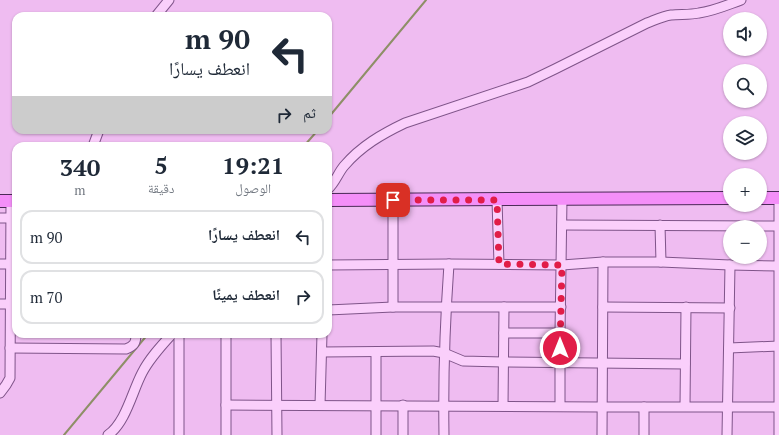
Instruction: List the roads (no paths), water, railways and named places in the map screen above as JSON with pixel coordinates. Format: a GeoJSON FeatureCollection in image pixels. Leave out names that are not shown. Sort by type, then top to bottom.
{"type":"FeatureCollection","features":[{"type":"Feature","properties":{"kind":"main road"},"geometry":{"type":"LineString","coordinates":[[332,200],[723,198]]}},
{"type":"Feature","properties":{"kind":"main road"},"geometry":{"type":"LineString","coordinates":[[767,198],[779,198]]}},
{"type":"Feature","properties":{"kind":"street"},"geometry":{"type":"LineString","coordinates":[[159,12],[169,0]]}},
{"type":"Feature","properties":{"kind":"street"},"geometry":{"type":"LineString","coordinates":[[332,184],[342,168],[352,157],[375,139],[405,123],[528,82],[661,17],[701,13],[741,0]]}},
{"type":"Feature","properties":{"kind":"street"},"geometry":{"type":"LineString","coordinates":[[779,198],[779,435]]}},
{"type":"Feature","properties":{"kind":"street"},"geometry":{"type":"LineString","coordinates":[[560,406],[562,199]]}},
{"type":"Feature","properties":{"kind":"street"},"geometry":{"type":"LineString","coordinates":[[393,200],[393,307]]}},
{"type":"Feature","properties":{"kind":"street"},"geometry":{"type":"LineString","coordinates":[[497,200],[499,264]]}},
{"type":"Feature","properties":{"kind":"street"},"geometry":{"type":"LineString","coordinates":[[9,201],[12,214]]}},
{"type":"Feature","properties":{"kind":"street"},"geometry":{"type":"LineString","coordinates":[[0,218],[12,218]]}},
{"type":"Feature","properties":{"kind":"street"},"geometry":{"type":"LineString","coordinates":[[562,225],[779,226]]}},
{"type":"Feature","properties":{"kind":"street"},"geometry":{"type":"LineString","coordinates":[[660,225],[661,262]]}},
{"type":"Feature","properties":{"kind":"street"},"geometry":{"type":"LineString","coordinates":[[332,265],[562,265],[603,262],[661,262],[779,266]]}},
{"type":"Feature","properties":{"kind":"street"},"geometry":{"type":"LineString","coordinates":[[602,435],[603,262]]}},
{"type":"Feature","properties":{"kind":"street"},"geometry":{"type":"LineString","coordinates":[[0,264],[12,264]]}},
{"type":"Feature","properties":{"kind":"street"},"geometry":{"type":"LineString","coordinates":[[444,435],[444,353],[449,264]]}},
{"type":"Feature","properties":{"kind":"street"},"geometry":{"type":"LineString","coordinates":[[727,435],[730,265]]}},
{"type":"Feature","properties":{"kind":"street"},"geometry":{"type":"LineString","coordinates":[[0,304],[12,304]]}},
{"type":"Feature","properties":{"kind":"street"},"geometry":{"type":"LineString","coordinates":[[332,310],[393,307],[561,307]]}},
{"type":"Feature","properties":{"kind":"street"},"geometry":{"type":"LineString","coordinates":[[503,406],[504,307]]}},
{"type":"Feature","properties":{"kind":"street"},"geometry":{"type":"LineString","coordinates":[[603,307],[730,308]]}},
{"type":"Feature","properties":{"kind":"street"},"geometry":{"type":"LineString","coordinates":[[685,406],[686,307]]}},
{"type":"Feature","properties":{"kind":"street"},"geometry":{"type":"LineString","coordinates":[[0,392],[10,378],[12,319]]}},
{"type":"Feature","properties":{"kind":"street"},"geometry":{"type":"LineString","coordinates":[[504,333],[560,333]]}},
{"type":"Feature","properties":{"kind":"street"},"geometry":{"type":"LineString","coordinates":[[10,348],[126,349],[132,347],[135,343],[136,338]]}},
{"type":"Feature","properties":{"kind":"street"},"geometry":{"type":"LineString","coordinates":[[108,435],[114,430],[123,415],[142,373],[161,345],[168,338]]}},
{"type":"Feature","properties":{"kind":"street"},"geometry":{"type":"LineString","coordinates":[[179,338],[179,435]]}},
{"type":"Feature","properties":{"kind":"street"},"geometry":{"type":"LineString","coordinates":[[226,338],[226,435]]}},
{"type":"Feature","properties":{"kind":"street"},"geometry":{"type":"LineString","coordinates":[[276,338],[277,435]]}},
{"type":"Feature","properties":{"kind":"street"},"geometry":{"type":"LineString","coordinates":[[320,405],[322,338]]}},
{"type":"Feature","properties":{"kind":"street"},"geometry":{"type":"LineString","coordinates":[[729,348],[779,346]]}},
{"type":"Feature","properties":{"kind":"street"},"geometry":{"type":"LineString","coordinates":[[322,352],[433,351],[444,353],[462,361],[685,364]]}},
{"type":"Feature","properties":{"kind":"street"},"geometry":{"type":"LineString","coordinates":[[376,352],[376,435]]}},
{"type":"Feature","properties":{"kind":"street"},"geometry":{"type":"LineString","coordinates":[[0,361],[10,361]]}},
{"type":"Feature","properties":{"kind":"street"},"geometry":{"type":"LineString","coordinates":[[226,405],[779,407]]}},
{"type":"Feature","properties":{"kind":"street"},"geometry":{"type":"LineString","coordinates":[[403,405],[403,435]]}},
{"type":"Feature","properties":{"kind":"street"},"geometry":{"type":"LineString","coordinates":[[644,407],[644,435]]}},
{"type":"Feature","properties":{"kind":"waterway"},"geometry":{"type":"LineString","coordinates":[[332,113],[426,0]]}},
{"type":"Feature","properties":{"kind":"waterway"},"geometry":{"type":"LineString","coordinates":[[308,142],[314,134]]}},
{"type":"Feature","properties":{"kind":"waterway"},"geometry":{"type":"LineString","coordinates":[[64,435],[145,338]]}}]}
